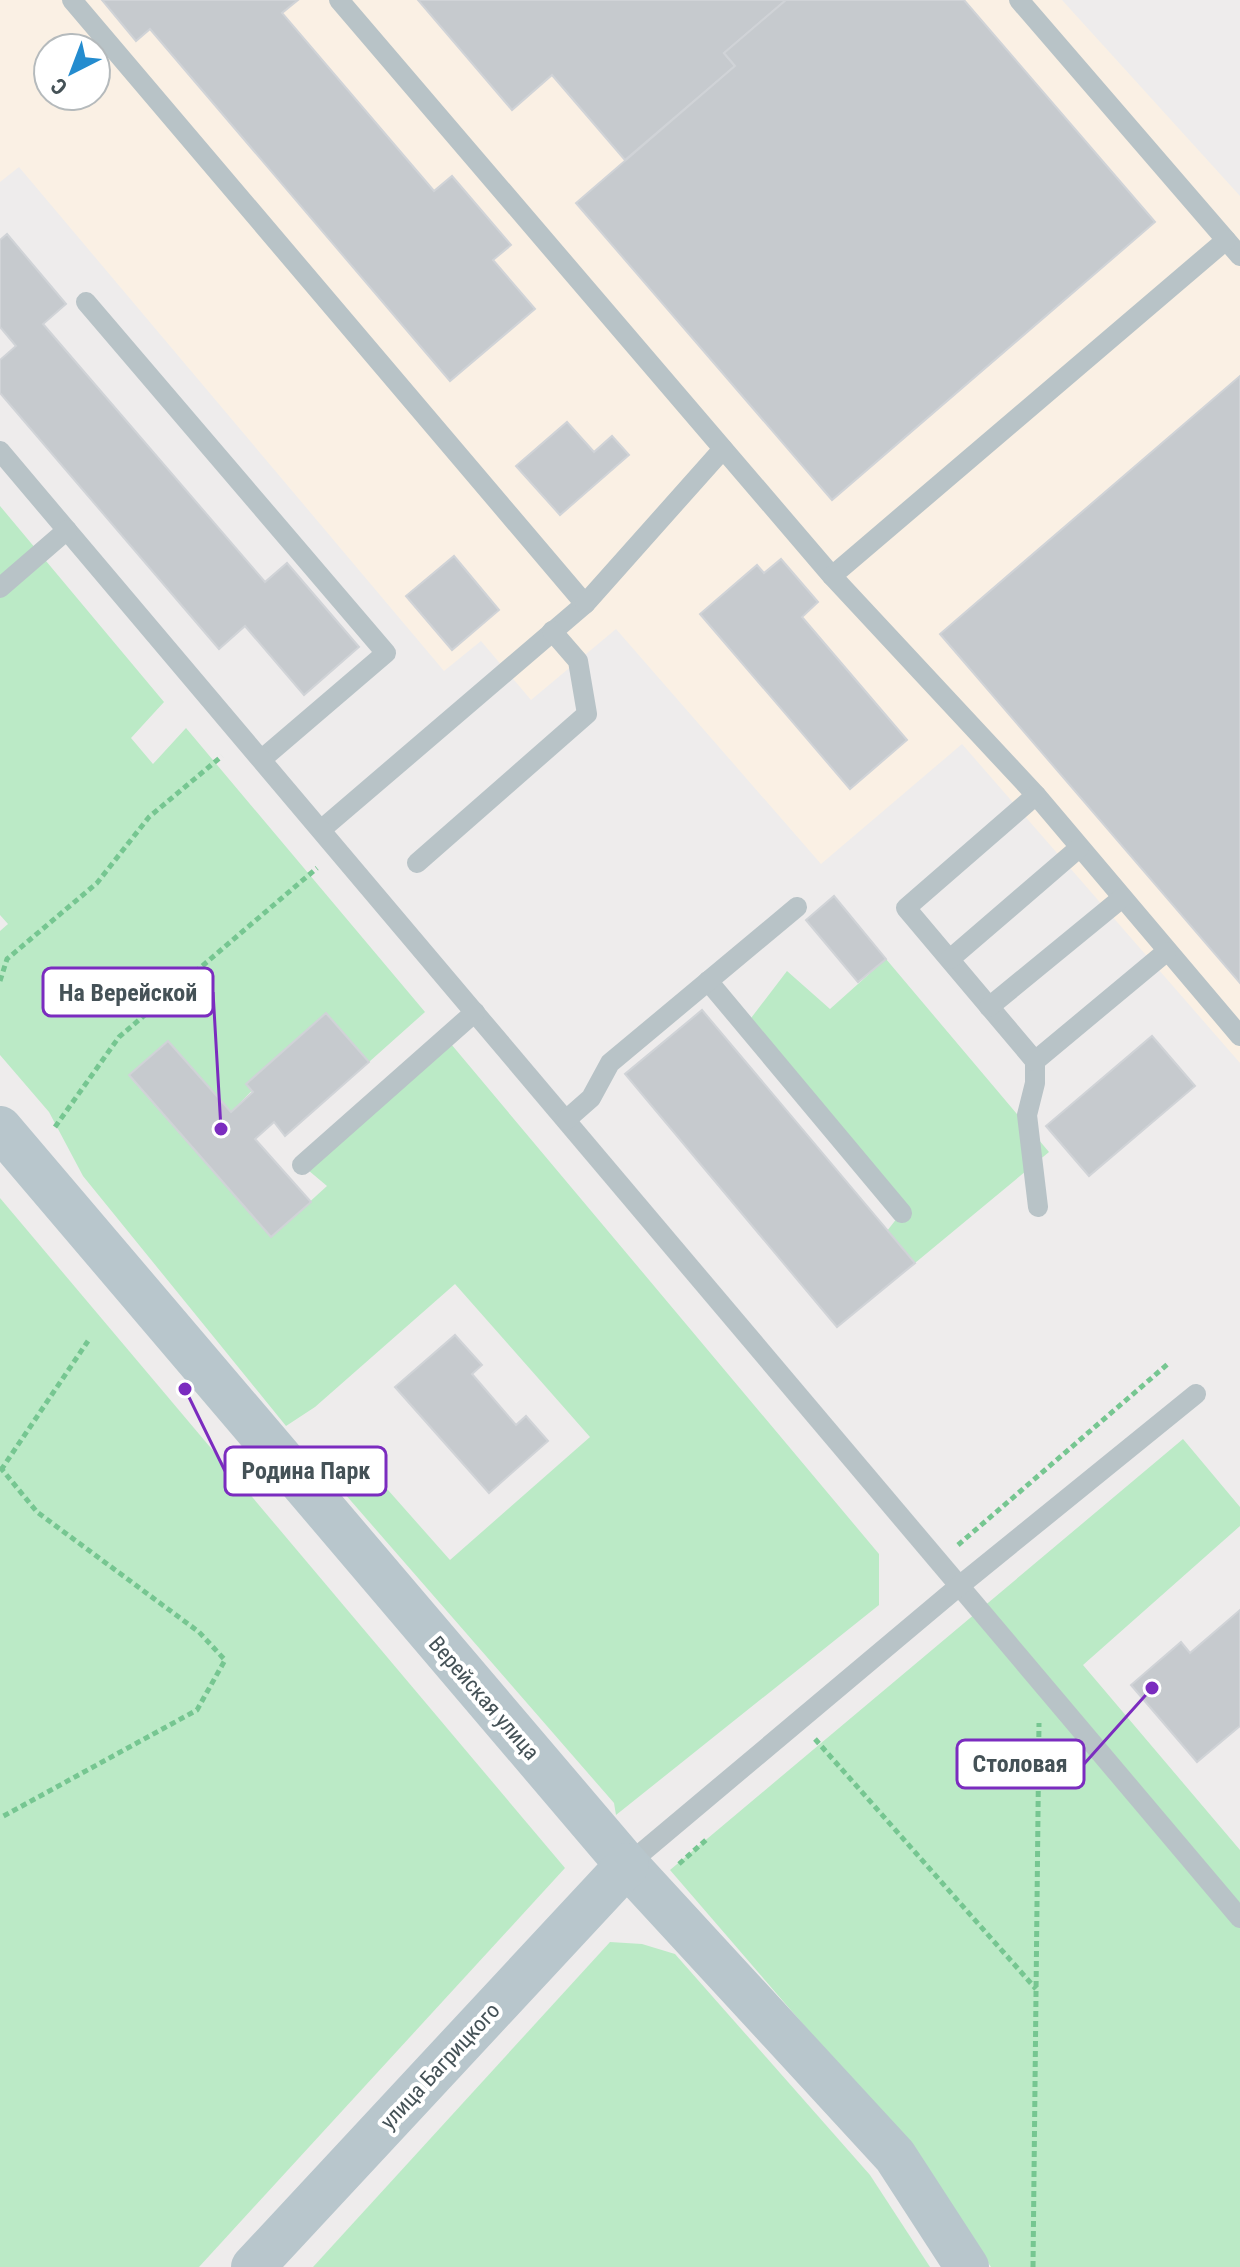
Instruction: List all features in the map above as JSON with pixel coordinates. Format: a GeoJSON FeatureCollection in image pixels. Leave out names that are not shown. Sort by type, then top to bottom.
{"type":"FeatureCollection","features":[{"type":"Feature","properties":{"kind":"street","name":"Верейская улица"},"geometry":{"type":"LineString","coordinates":[[0,1128],[627,1865],[895,2156],[967,2267]]}},
{"type":"Feature","properties":{"kind":"street","name":"улица Багрицкого"},"geometry":{"type":"LineString","coordinates":[[253,2267],[627,1865]]}},
{"type":"Feature","properties":{"kind":"lane"},"geometry":{"type":"LineString","coordinates":[[72,0],[585,604]]}},
{"type":"Feature","properties":{"kind":"lane"},"geometry":{"type":"LineString","coordinates":[[339,0],[832,576],[1036,795],[1240,1036]]}},
{"type":"Feature","properties":{"kind":"lane"},"geometry":{"type":"LineString","coordinates":[[832,576],[1233,248],[1019,0]]}},
{"type":"Feature","properties":{"kind":"lane"},"geometry":{"type":"LineString","coordinates":[[86,302],[386,653],[262,759]]}},
{"type":"Feature","properties":{"kind":"lane"},"geometry":{"type":"LineString","coordinates":[[322,829],[585,604],[723,449]]}},
{"type":"Feature","properties":{"kind":"lane"},"geometry":{"type":"LineString","coordinates":[[0,451],[1240,1918]]}},
{"type":"Feature","properties":{"kind":"lane"},"geometry":{"type":"LineString","coordinates":[[0,588],[67,530]]}},
{"type":"Feature","properties":{"kind":"lane"},"geometry":{"type":"LineString","coordinates":[[417,863],[587,714],[578,661],[552,631]]}},
{"type":"Feature","properties":{"kind":"lane"},"geometry":{"type":"LineString","coordinates":[[1036,795],[906,908],[1035,1061],[1035,1083],[1027,1115],[1038,1207]]}},
{"type":"Feature","properties":{"kind":"lane"},"geometry":{"type":"LineString","coordinates":[[950,959],[1079,848]]}},
{"type":"Feature","properties":{"kind":"lane"},"geometry":{"type":"LineString","coordinates":[[989,1007],[1122,898]]}},
{"type":"Feature","properties":{"kind":"lane"},"geometry":{"type":"LineString","coordinates":[[566,1120],[591,1098],[610,1063],[797,907]]}},
{"type":"Feature","properties":{"kind":"lane"},"geometry":{"type":"LineString","coordinates":[[1035,1061],[1166,952]]}},
{"type":"Feature","properties":{"kind":"lane"},"geometry":{"type":"LineString","coordinates":[[708,981],[902,1213]]}},
{"type":"Feature","properties":{"kind":"lane"},"geometry":{"type":"LineString","coordinates":[[302,1165],[475,1012]]}},
{"type":"Feature","properties":{"kind":"lane"},"geometry":{"type":"LineString","coordinates":[[627,1865],[958,1587],[1196,1394]]}},
{"type":"Feature","properties":{"kind":"path"},"geometry":{"type":"LineString","coordinates":[[0,981],[7,959],[97,883],[149,817],[244,737]]}},
{"type":"Feature","properties":{"kind":"path"},"geometry":{"type":"LineString","coordinates":[[55,1127],[119,1037],[339,849]]}},
{"type":"Feature","properties":{"kind":"path"},"geometry":{"type":"LineString","coordinates":[[0,1818],[197,1710],[225,1660],[199,1632],[37,1512],[1,1469],[88,1341]]}},
{"type":"Feature","properties":{"kind":"path"},"geometry":{"type":"LineString","coordinates":[[1033,2267],[1039,1682]]}},
{"type":"Feature","properties":{"kind":"path"},"geometry":{"type":"LineString","coordinates":[[798,1721],[1036,1989]]}},
{"type":"Feature","properties":{"kind":"shaded area"},"geometry":{"type":"Polygon","coordinates":[[[0,0],[1062,0],[1240,196],[1240,1063],[962,744],[821,864],[616,629],[531,700],[481,641],[444,671],[19,167],[0,182],[0,0]]]}},
{"type":"Feature","properties":{"kind":"green space"},"geometry":{"type":"Polygon","coordinates":[[[0,506],[164,702],[131,738],[153,764],[186,728],[425,1012],[369,1062],[327,1014],[231,1112],[168,1041],[129,1076],[271,1237],[327,1186],[302,1165],[446,1038],[879,1554],[879,1605],[616,1815],[614,1803],[331,1478],[357,1455],[450,1560],[590,1437],[455,1284],[315,1407],[286,1426],[83,1176],[49,1112],[0,1055],[0,931],[8,924],[0,915],[0,506]]]}},
{"type":"Feature","properties":{"kind":"green space"},"geometry":{"type":"Polygon","coordinates":[[[886,959],[1049,1152],[915,1263],[887,1231],[901,1213],[745,1026],[787,971],[830,1009],[886,959]]]}},
{"type":"Feature","properties":{"kind":"green space"},"geometry":{"type":"Polygon","coordinates":[[[0,1198],[565,1868],[199,2267],[0,2267],[0,1198]]]}},
{"type":"Feature","properties":{"kind":"green space"},"geometry":{"type":"Polygon","coordinates":[[[1183,1439],[1240,1507],[1240,1526],[1083,1665],[1240,1850],[1240,2267],[991,2267],[909,2147],[670,1870],[1183,1439]]]}},
{"type":"Feature","properties":{"kind":"green space"},"geometry":{"type":"Polygon","coordinates":[[[610,1942],[642,1944],[675,1954],[870,2175],[930,2267],[313,2267],[610,1942]]]}},
{"type":"Feature","properties":{"kind":"building"},"geometry":{"type":"Polygon","coordinates":[[[102,0],[298,0],[282,13],[434,191],[452,176],[511,245],[493,260],[535,309],[450,381],[150,29],[136,41],[102,0]]]}},
{"type":"Feature","properties":{"kind":"building"},"geometry":{"type":"Polygon","coordinates":[[[418,0],[786,0],[724,53],[735,66],[625,160],[552,75],[512,110],[418,0]]]}},
{"type":"Feature","properties":{"kind":"building"},"geometry":{"type":"Polygon","coordinates":[[[786,0],[964,0],[1155,222],[832,500],[576,203],[735,66],[724,53],[786,0]]]}},
{"type":"Feature","properties":{"kind":"building"},"geometry":{"type":"Polygon","coordinates":[[[7,234],[66,304],[43,324],[265,582],[287,563],[359,647],[304,695],[245,626],[219,649],[0,393],[0,360],[16,346],[0,327],[0,240],[7,234]]]}},
{"type":"Feature","properties":{"kind":"building"},"geometry":{"type":"Polygon","coordinates":[[[1240,376],[1240,983],[940,634],[1240,376]]]}},
{"type":"Feature","properties":{"kind":"building"},"geometry":{"type":"Polygon","coordinates":[[[567,422],[594,452],[612,436],[629,455],[560,515],[516,466],[567,422]]]}},
{"type":"Feature","properties":{"kind":"building"},"geometry":{"type":"Polygon","coordinates":[[[454,556],[499,610],[452,650],[406,596],[454,556]]]}},
{"type":"Feature","properties":{"kind":"building"},"geometry":{"type":"Polygon","coordinates":[[[781,559],[818,602],[802,617],[907,740],[850,789],[700,614],[757,565],[764,573],[781,559]]]}},
{"type":"Feature","properties":{"kind":"building"},"geometry":{"type":"Polygon","coordinates":[[[834,896],[886,959],[858,982],[806,920],[834,896]]]}},
{"type":"Feature","properties":{"kind":"building"},"geometry":{"type":"Polygon","coordinates":[[[702,1010],[915,1263],[837,1327],[625,1074],[702,1010]]]}},
{"type":"Feature","properties":{"kind":"building"},"geometry":{"type":"Polygon","coordinates":[[[326,1013],[369,1062],[285,1136],[274,1122],[255,1139],[311,1202],[271,1237],[129,1075],[168,1041],[231,1112],[253,1092],[246,1084],[326,1013]]]}},
{"type":"Feature","properties":{"kind":"building"},"geometry":{"type":"Polygon","coordinates":[[[1152,1036],[1195,1086],[1089,1176],[1046,1126],[1152,1036]]]}},
{"type":"Feature","properties":{"kind":"building"},"geometry":{"type":"Polygon","coordinates":[[[455,1335],[482,1365],[472,1374],[516,1425],[526,1416],[548,1441],[489,1493],[395,1387],[455,1335]]]}},
{"type":"Feature","properties":{"kind":"building"},"geometry":{"type":"Polygon","coordinates":[[[1240,1610],[1240,1726],[1197,1762],[1131,1685],[1181,1642],[1190,1653],[1240,1610]]]}},
{"type":"Feature","properties":{"kind":"place","name":"На Верейской"},"geometry":{"type":"Point","coordinates":[221,1129]}},
{"type":"Feature","properties":{"kind":"place","name":"Родина Парк"},"geometry":{"type":"Point","coordinates":[185,1389]}},
{"type":"Feature","properties":{"kind":"place","name":"Столовая"},"geometry":{"type":"Point","coordinates":[1152,1688]}}]}
